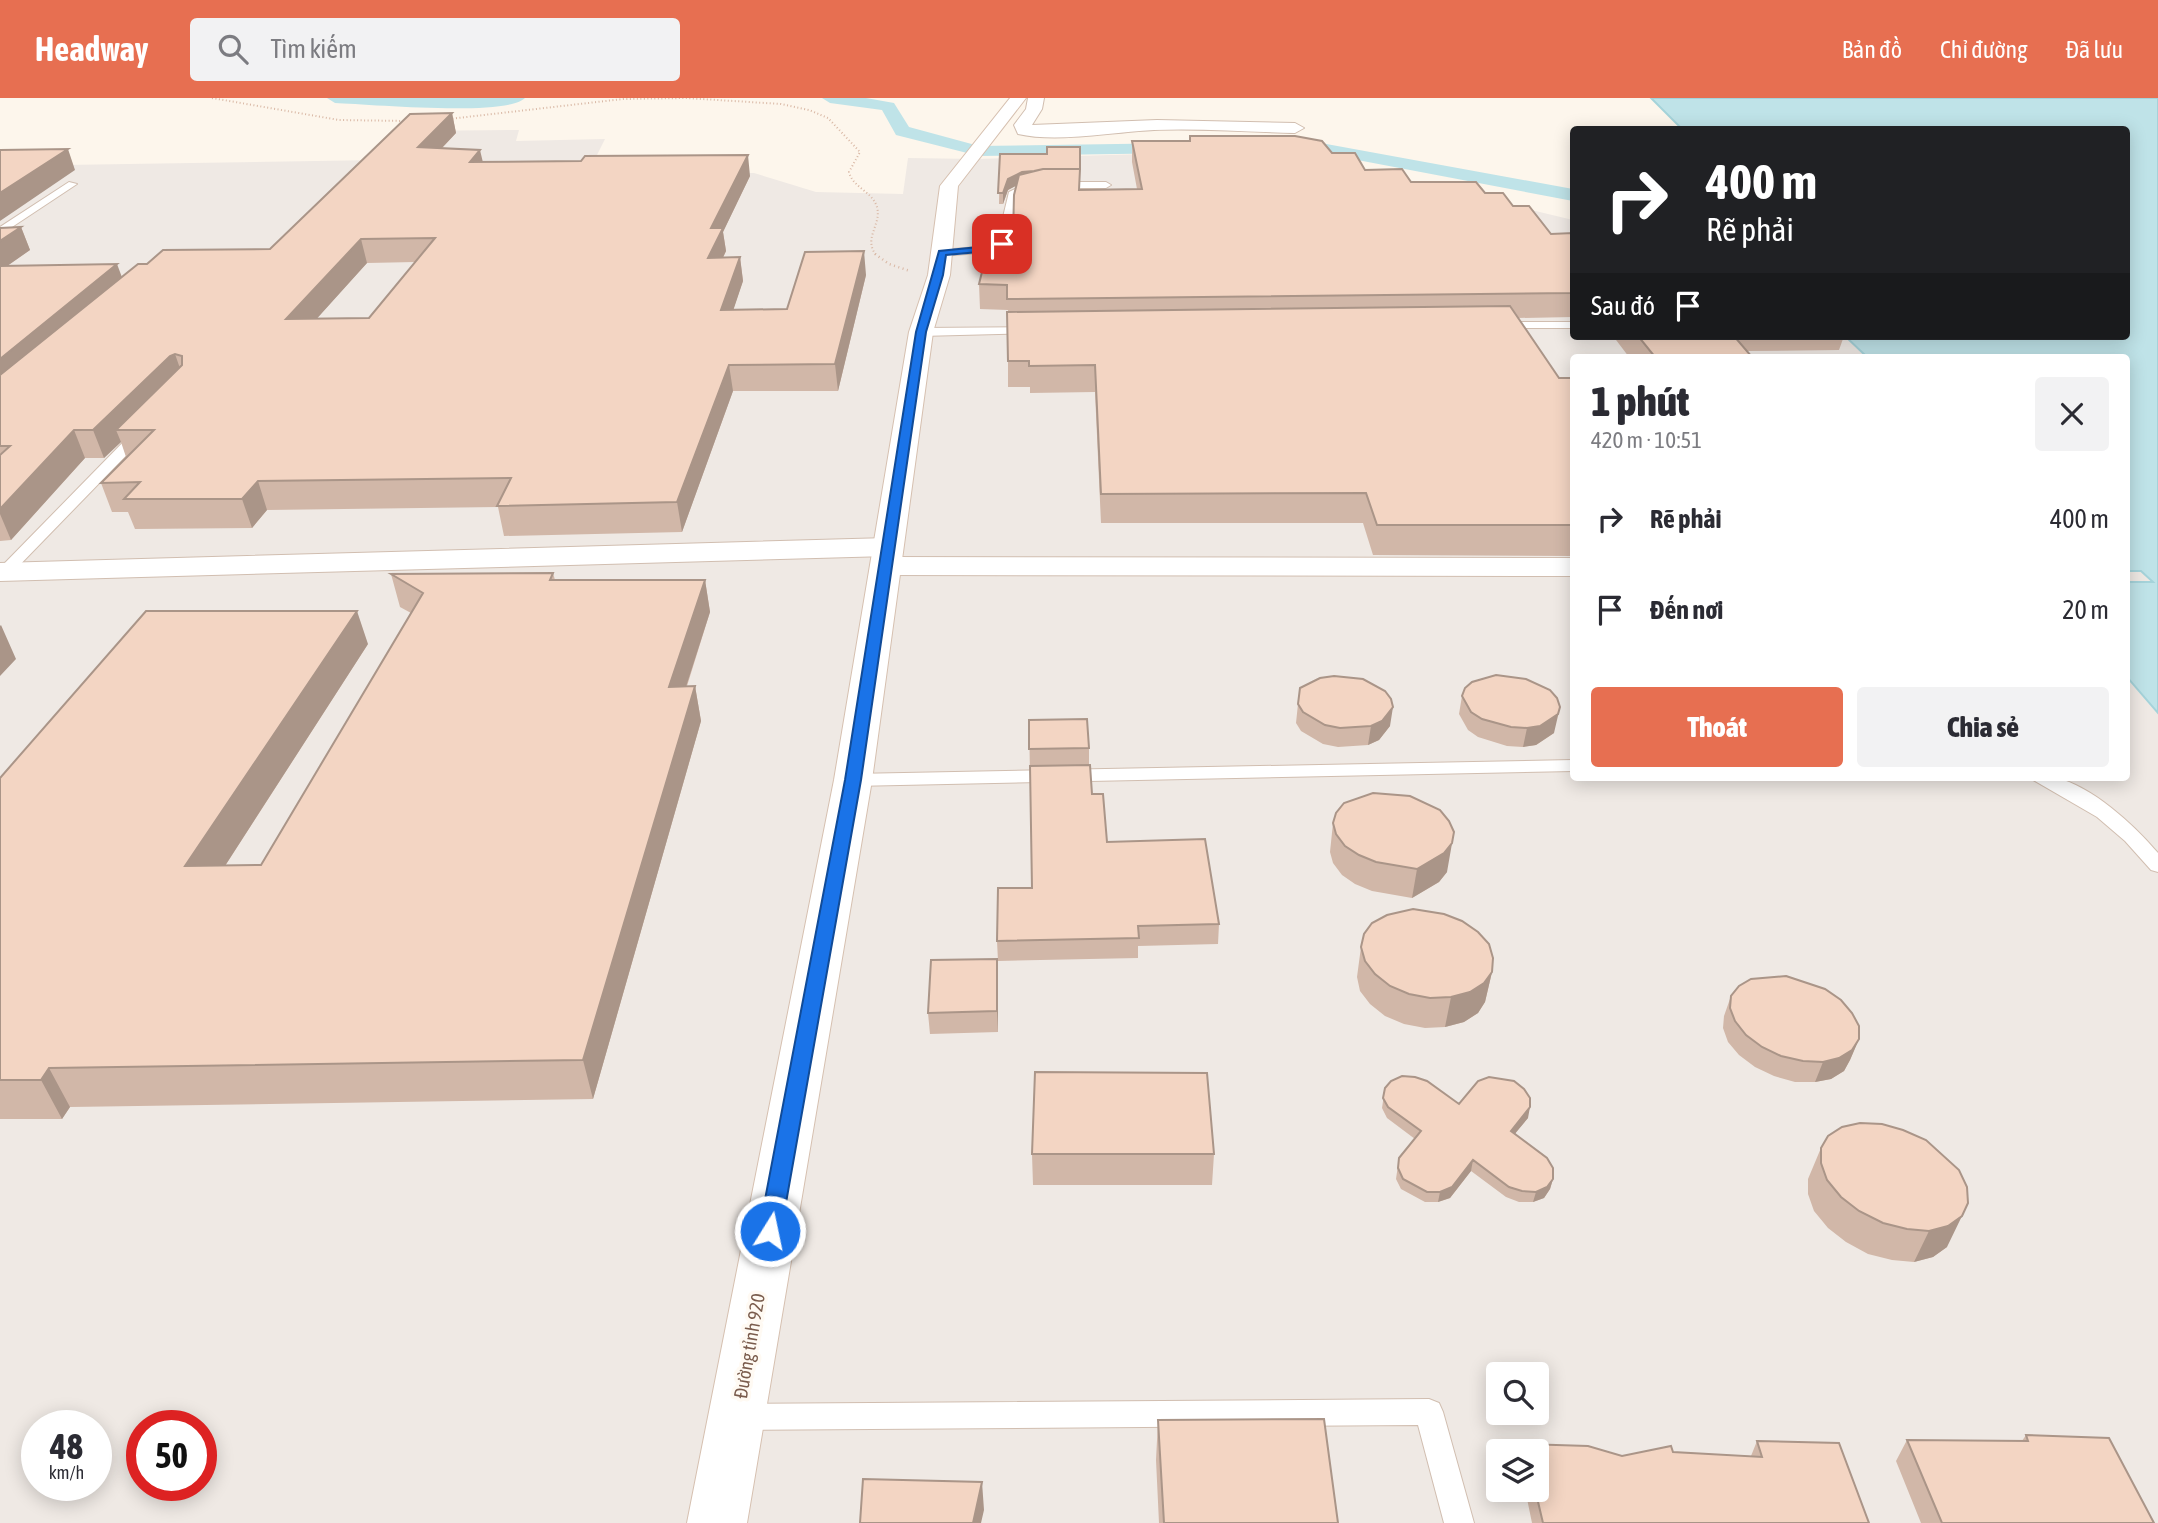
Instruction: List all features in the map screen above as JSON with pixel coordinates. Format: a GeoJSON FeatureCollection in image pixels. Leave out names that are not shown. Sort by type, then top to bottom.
{"type":"FeatureCollection","features":[{"type":"Feature","properties":{"kind":"main road","name":"Đường tỉnh 920"},"geometry":{"type":"LineString","coordinates":[[717,1523],[853,780],[921,332],[940,264],[949,186],[1018,98]]}},
{"type":"Feature","properties":{"kind":"main road"},"geometry":{"type":"LineString","coordinates":[[1036,98],[1034,109],[1023,125],[1024,130],[1060,131],[1157,125],[1295,128]]}},
{"type":"Feature","properties":{"kind":"main road"},"geometry":{"type":"LineString","coordinates":[[2,572],[887,557],[1570,567]]}},
{"type":"Feature","properties":{"kind":"lane"},"geometry":{"type":"LineString","coordinates":[[0,232],[72,184]]}},
{"type":"Feature","properties":{"kind":"lane"},"geometry":{"type":"LineString","coordinates":[[940,264],[1002,244],[1012,194],[1026,187],[1106,185]]}},
{"type":"Feature","properties":{"kind":"lane"},"geometry":{"type":"LineString","coordinates":[[1488,326],[1570,325]]}},
{"type":"Feature","properties":{"kind":"lane"},"geometry":{"type":"LineString","coordinates":[[921,332],[1045,331]]}},
{"type":"Feature","properties":{"kind":"lane"},"geometry":{"type":"LineString","coordinates":[[2,572],[147,426]]}},
{"type":"Feature","properties":{"kind":"lane"},"geometry":{"type":"LineString","coordinates":[[853,780],[1570,765]]}},
{"type":"Feature","properties":{"kind":"lane"},"geometry":{"type":"LineString","coordinates":[[2048,781],[2091,802],[2119,824],[2158,866]]}},
{"type":"Feature","properties":{"kind":"lane"},"geometry":{"type":"LineString","coordinates":[[736,1417],[1429,1412],[1459,1523]]}},
{"type":"Feature","properties":{"kind":"path"},"geometry":{"type":"LineString","coordinates":[[212,98],[339,120],[407,121]]}},
{"type":"Feature","properties":{"kind":"path"},"geometry":{"type":"LineString","coordinates":[[444,120],[632,99],[768,103],[809,110],[828,118],[860,152],[849,169],[849,175],[851,181],[870,195],[877,209],[878,219],[870,243],[872,250],[895,268],[940,264]]}},
{"type":"Feature","properties":{"kind":"shaded area"},"geometry":{"type":"Polygon","coordinates":[[[519,130],[516,141],[605,139],[588,173],[754,173],[816,192],[903,194],[908,158],[977,159],[1284,150],[1570,219],[1570,340],[1913,340],[1929,354],[1570,354],[1570,781],[2130,781],[2130,538],[2158,563],[2158,1523],[0,1523],[0,166],[378,160],[408,131],[519,130]]]}},
{"type":"Feature","properties":{"kind":"water"},"geometry":{"type":"Polygon","coordinates":[[[1651,98],[2158,98],[2158,713],[2130,681],[2130,582],[2153,582],[2141,571],[2130,571],[2130,354],[1864,354],[1849,340],[2130,340],[2130,126],[1679,126],[1651,98]]]}},
{"type":"Feature","properties":{"kind":"building"},"geometry":{"type":"Polygon","coordinates":[[[452,113],[418,147],[480,150],[470,162],[581,161],[585,156],[748,155],[711,228],[723,228],[708,258],[740,257],[721,310],[787,309],[805,252],[864,251],[835,364],[729,365],[677,502],[497,506],[511,478],[258,481],[242,499],[124,499],[140,482],[101,483],[154,430],[116,430],[182,365],[182,356],[175,354],[93,430],[74,430],[0,509],[0,455],[10,446],[0,446],[0,375],[138,264],[147,264],[163,250],[270,249],[410,114],[452,113]],[[435,238],[361,239],[286,319],[369,318],[435,238]]]}},
{"type":"Feature","properties":{"kind":"building"},"geometry":{"type":"Polygon","coordinates":[[[1190,136],[1295,136],[1322,141],[1332,153],[1355,153],[1365,170],[1402,169],[1411,182],[1476,182],[1485,193],[1503,193],[1513,206],[1529,206],[1551,234],[1570,233],[1570,293],[1007,299],[1007,285],[979,284],[991,236],[1013,236],[1014,195],[1019,175],[1043,169],[1080,169],[1079,190],[1142,189],[1132,141],[1190,141],[1190,136]]]}},
{"type":"Feature","properties":{"kind":"building"},"geometry":{"type":"Polygon","coordinates":[[[1047,147],[1080,147],[1080,169],[1022,172],[1008,179],[1003,193],[998,193],[1000,154],[1047,154],[1047,147]]]}},
{"type":"Feature","properties":{"kind":"building"},"geometry":{"type":"Polygon","coordinates":[[[68,149],[0,193],[0,150],[68,149]]]}},
{"type":"Feature","properties":{"kind":"building"},"geometry":{"type":"Polygon","coordinates":[[[21,227],[0,241],[0,228],[21,227]]]}},
{"type":"Feature","properties":{"kind":"building"},"geometry":{"type":"Polygon","coordinates":[[[117,264],[0,359],[0,266],[117,264]]]}},
{"type":"Feature","properties":{"kind":"building"},"geometry":{"type":"Polygon","coordinates":[[[1510,306],[1559,378],[1570,378],[1570,525],[1377,525],[1366,493],[1101,494],[1095,365],[1029,366],[1029,361],[1008,361],[1007,312],[1510,306]]]}},
{"type":"Feature","properties":{"kind":"building"},"geometry":{"type":"Polygon","coordinates":[[[1641,340],[1737,340],[1749,354],[1653,354],[1641,340]]]}},
{"type":"Feature","properties":{"kind":"building"},"geometry":{"type":"Polygon","coordinates":[[[553,573],[550,580],[705,580],[669,687],[695,686],[583,1060],[49,1068],[41,1080],[0,1080],[0,778],[146,611],[357,611],[185,866],[261,865],[423,593],[391,574],[553,573]]]}},
{"type":"Feature","properties":{"kind":"building"},"geometry":{"type":"Polygon","coordinates":[[[1496,675],[1526,679],[1550,690],[1560,707],[1558,714],[1540,726],[1527,728],[1511,727],[1482,719],[1471,712],[1462,696],[1465,688],[1472,682],[1496,675]]]}},
{"type":"Feature","properties":{"kind":"building"},"geometry":{"type":"Polygon","coordinates":[[[1334,676],[1363,679],[1385,691],[1393,707],[1382,721],[1371,726],[1340,728],[1325,725],[1303,712],[1298,704],[1300,688],[1320,678],[1334,676]]]}},
{"type":"Feature","properties":{"kind":"building"},"geometry":{"type":"Polygon","coordinates":[[[1087,719],[1089,748],[1029,749],[1029,720],[1087,719]]]}},
{"type":"Feature","properties":{"kind":"building"},"geometry":{"type":"Polygon","coordinates":[[[1090,765],[1092,794],[1103,794],[1107,842],[1205,839],[1219,924],[1138,926],[1139,938],[997,941],[998,888],[1032,888],[1030,766],[1090,765]]]}},
{"type":"Feature","properties":{"kind":"building"},"geometry":{"type":"Polygon","coordinates":[[[1373,793],[1410,796],[1440,810],[1454,832],[1452,843],[1444,853],[1417,869],[1376,862],[1359,855],[1345,846],[1336,834],[1333,823],[1336,813],[1344,803],[1373,793]]]}},
{"type":"Feature","properties":{"kind":"building"},"geometry":{"type":"Polygon","coordinates":[[[1413,909],[1444,914],[1462,921],[1478,932],[1489,944],[1493,958],[1492,972],[1484,983],[1470,992],[1451,997],[1430,998],[1409,994],[1390,986],[1375,974],[1365,961],[1361,947],[1364,934],[1372,923],[1387,915],[1413,909]]]}},
{"type":"Feature","properties":{"kind":"building"},"geometry":{"type":"Polygon","coordinates":[[[997,959],[997,1011],[928,1013],[931,960],[997,959]]]}},
{"type":"Feature","properties":{"kind":"building"},"geometry":{"type":"Polygon","coordinates":[[[1786,976],[1825,989],[1841,1000],[1859,1026],[1859,1039],[1852,1050],[1839,1058],[1823,1062],[1803,1061],[1781,1056],[1746,1035],[1735,1021],[1730,1008],[1731,996],[1739,986],[1751,979],[1786,976]]]}},
{"type":"Feature","properties":{"kind":"building"},"geometry":{"type":"Polygon","coordinates":[[[1035,1072],[1207,1073],[1214,1154],[1032,1154],[1035,1072]]]}},
{"type":"Feature","properties":{"kind":"building"},"geometry":{"type":"Polygon","coordinates":[[[1402,1076],[1427,1081],[1459,1104],[1478,1081],[1489,1077],[1514,1081],[1530,1098],[1530,1107],[1511,1131],[1547,1158],[1553,1168],[1553,1179],[1547,1187],[1536,1192],[1522,1191],[1509,1187],[1473,1160],[1452,1187],[1440,1192],[1427,1192],[1403,1179],[1398,1168],[1399,1158],[1421,1131],[1388,1107],[1383,1098],[1385,1088],[1391,1081],[1402,1076]]]}},
{"type":"Feature","properties":{"kind":"building"},"geometry":{"type":"Polygon","coordinates":[[[1860,1123],[1882,1124],[1926,1140],[1959,1170],[1967,1187],[1968,1203],[1962,1216],[1948,1226],[1929,1231],[1907,1229],[1883,1223],[1859,1211],[1841,1197],[1827,1180],[1821,1163],[1821,1148],[1828,1136],[1842,1127],[1860,1123]]]}},
{"type":"Feature","properties":{"kind":"building"},"geometry":{"type":"Polygon","coordinates":[[[1324,1419],[1338,1523],[1164,1523],[1158,1420],[1324,1419]]]}},
{"type":"Feature","properties":{"kind":"building"},"geometry":{"type":"Polygon","coordinates":[[[2026,1435],[2109,1438],[2154,1523],[1942,1523],[1907,1440],[2028,1441],[2026,1435]]]}},
{"type":"Feature","properties":{"kind":"building"},"geometry":{"type":"Polygon","coordinates":[[[1757,1441],[1839,1443],[1869,1523],[1543,1523],[1538,1502],[1549,1502],[1549,1445],[1588,1446],[1622,1456],[1671,1446],[1673,1452],[1762,1457],[1757,1441]]]}},
{"type":"Feature","properties":{"kind":"building"},"geometry":{"type":"Polygon","coordinates":[[[863,1479],[982,1482],[973,1523],[860,1523],[863,1479]]]}},
{"type":"Feature","properties":{"kind":"waterway"},"geometry":{"type":"LineString","coordinates":[[335,98],[469,104],[517,98]]}},
{"type":"Feature","properties":{"kind":"waterway"},"geometry":{"type":"LineString","coordinates":[[830,98],[888,106],[902,131],[979,151],[1184,148]]}},
{"type":"Feature","properties":{"kind":"waterway"},"geometry":{"type":"LineString","coordinates":[[1279,146],[1310,146],[1570,194]]}},
{"type":"Feature","properties":{"kind":"route"},"geometry":{"type":"LineString","coordinates":[[770,1231],[853,780],[921,332],[939,275],[942,253],[990,248],[1002,244]]}}]}
